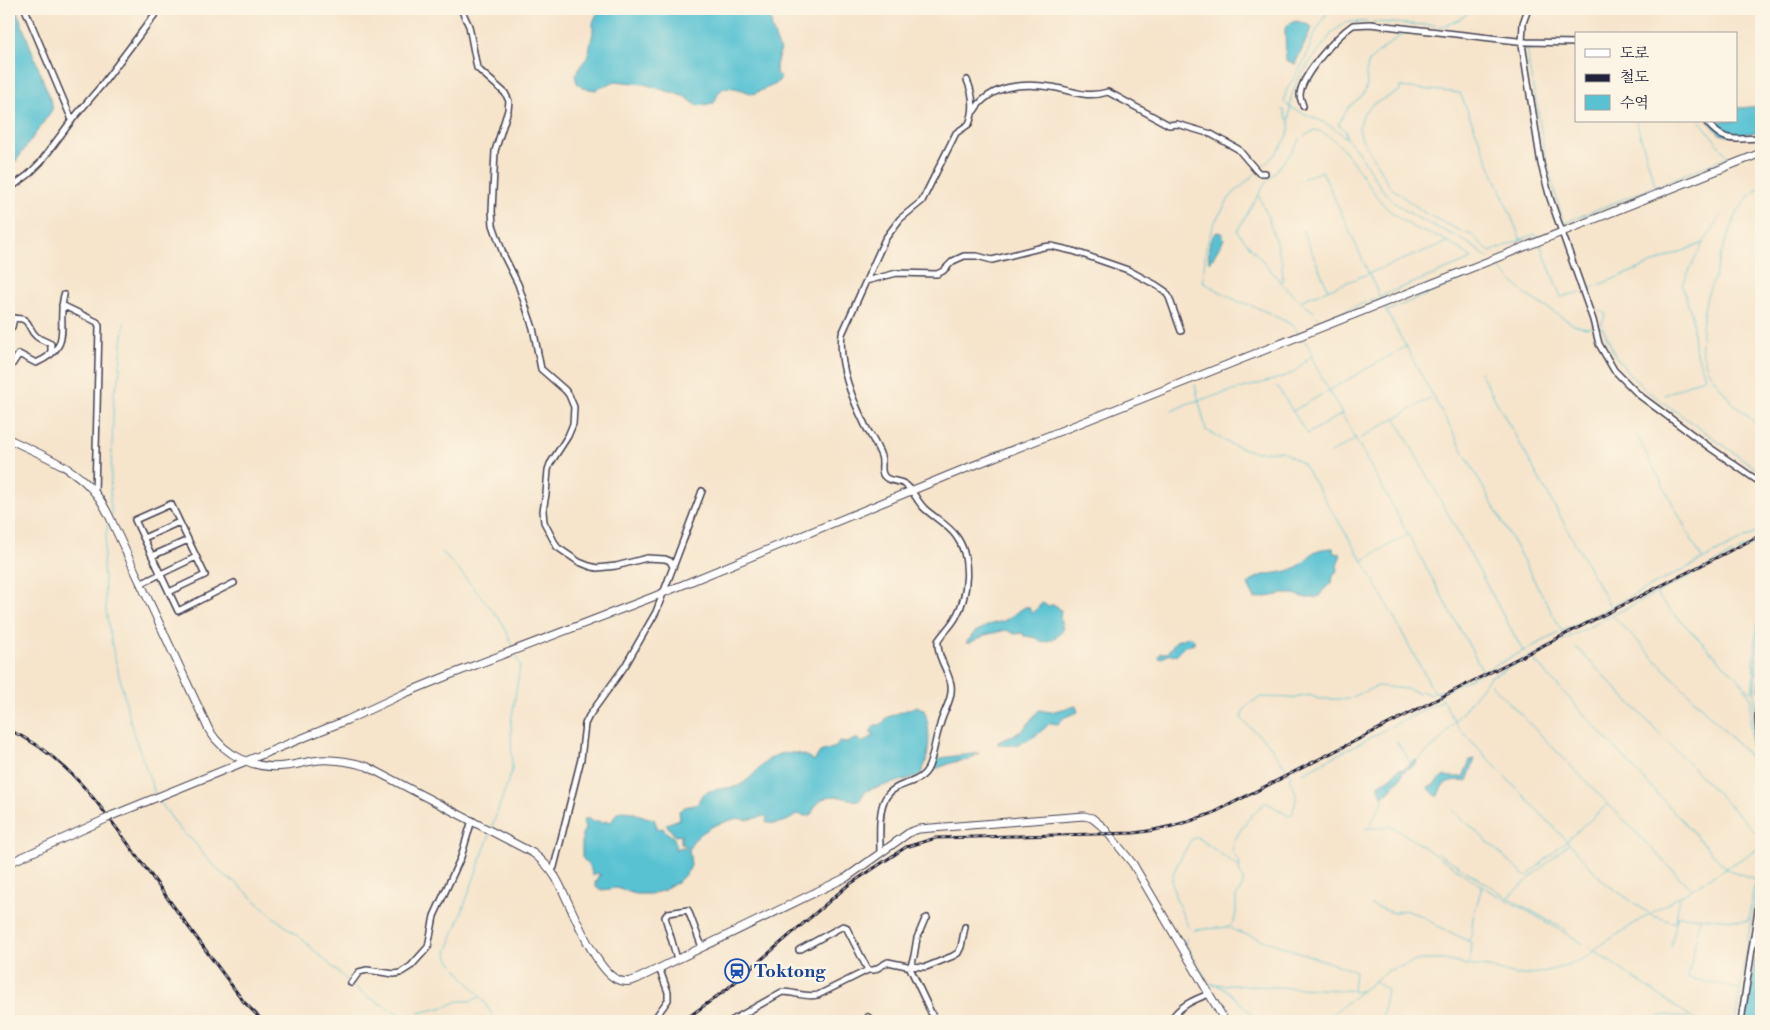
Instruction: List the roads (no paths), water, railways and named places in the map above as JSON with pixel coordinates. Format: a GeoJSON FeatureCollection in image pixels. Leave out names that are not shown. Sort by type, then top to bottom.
{"type":"FeatureCollection","features":[{"type":"Feature","properties":{"kind":"main road"},"geometry":{"type":"LineString","coordinates":[[9,863],[108,818],[347,720],[447,676],[664,592],[1761,152]]}},
{"type":"Feature","properties":{"kind":"main road"},"geometry":{"type":"LineString","coordinates":[[9,439],[66,467],[77,474],[95,492],[113,524],[211,735],[224,748],[234,756],[271,767],[319,760],[336,760],[360,765],[379,772],[533,853],[551,871],[595,956],[609,975],[621,982],[630,982],[847,877],[903,836],[919,829],[1075,816],[1092,818],[1103,827],[1133,864],[1225,1021]]}},
{"type":"Feature","properties":{"kind":"street"},"geometry":{"type":"LineString","coordinates":[[25,9],[72,120]]}},
{"type":"Feature","properties":{"kind":"street"},"geometry":{"type":"LineString","coordinates":[[9,189],[40,163],[160,9]]}},
{"type":"Feature","properties":{"kind":"street"},"geometry":{"type":"LineString","coordinates":[[461,9],[469,26],[476,68],[505,93],[509,101],[495,151],[493,226],[504,256],[518,284],[533,328],[542,369],[565,390],[574,407],[573,424],[548,470],[542,511],[544,522],[558,547],[579,562],[589,566],[597,568],[616,566],[647,558],[665,559],[670,561],[672,565]]}},
{"type":"Feature","properties":{"kind":"street"},"geometry":{"type":"LineString","coordinates":[[1528,9],[1522,23],[1522,42],[1542,164],[1550,198],[1599,344],[1621,378],[1639,395],[1761,483]]}},
{"type":"Feature","properties":{"kind":"street"},"geometry":{"type":"LineString","coordinates":[[1303,106],[1300,94],[1305,79],[1329,47],[1353,25],[1370,24],[1522,42],[1575,44]]}},
{"type":"Feature","properties":{"kind":"street"},"geometry":{"type":"LineString","coordinates":[[967,80],[971,90],[973,113]]}},
{"type":"Feature","properties":{"kind":"street"},"geometry":{"type":"LineString","coordinates":[[880,852],[881,812],[885,798],[892,790],[913,782],[924,775],[933,756],[940,724],[951,692],[947,674],[939,656],[938,641],[957,616],[965,588],[965,556],[959,540],[921,505],[912,491],[901,482],[887,479],[883,476],[881,472],[882,457],[864,424],[843,368],[842,334],[885,238],[900,219],[922,201],[956,133],[969,124],[977,106],[989,95],[1005,87],[1017,85],[1050,87],[1093,96],[1108,92],[1169,124],[1178,124],[1211,134],[1238,149],[1259,173],[1265,173]]}},
{"type":"Feature","properties":{"kind":"street"},"geometry":{"type":"LineString","coordinates":[[1707,122],[1714,132],[1727,138],[1761,138]]}},
{"type":"Feature","properties":{"kind":"street"},"geometry":{"type":"LineString","coordinates":[[866,281],[897,273],[937,274],[964,256],[977,256],[992,260],[1051,246],[1063,248],[1128,270],[1156,285],[1169,297],[1181,331]]}},
{"type":"Feature","properties":{"kind":"street"},"geometry":{"type":"LineString","coordinates":[[9,370],[19,354],[36,363],[58,349],[64,295]]}},
{"type":"Feature","properties":{"kind":"street"},"geometry":{"type":"LineString","coordinates":[[62,305],[97,322],[99,326],[95,492]]}},
{"type":"Feature","properties":{"kind":"street"},"geometry":{"type":"LineString","coordinates":[[10,327],[12,327],[13,318],[24,320],[30,325],[36,336],[50,344],[51,352],[45,359]]}},
{"type":"Feature","properties":{"kind":"street"},"geometry":{"type":"LineString","coordinates":[[551,871],[554,867],[581,759],[585,724],[625,666],[656,612],[672,565],[702,491]]}},
{"type":"Feature","properties":{"kind":"street"},"geometry":{"type":"LineString","coordinates":[[169,592],[205,576],[170,504],[135,520],[160,574],[178,611],[234,583]]}},
{"type":"Feature","properties":{"kind":"street"},"geometry":{"type":"LineString","coordinates":[[144,538],[179,522]]}},
{"type":"Feature","properties":{"kind":"street"},"geometry":{"type":"LineString","coordinates":[[152,556],[188,540]]}},
{"type":"Feature","properties":{"kind":"street"},"geometry":{"type":"LineString","coordinates":[[140,584],[196,557]]}},
{"type":"Feature","properties":{"kind":"street"},"geometry":{"type":"LineString","coordinates":[[1761,663],[1758,718],[1761,760]]}},
{"type":"Feature","properties":{"kind":"street"},"geometry":{"type":"LineString","coordinates":[[351,983],[360,972],[366,970],[394,974],[400,973],[411,966],[428,948],[434,916],[461,857],[472,820]]}},
{"type":"Feature","properties":{"kind":"street"},"geometry":{"type":"LineString","coordinates":[[1741,1021],[1761,890]]}},
{"type":"Feature","properties":{"kind":"street"},"geometry":{"type":"LineString","coordinates":[[677,959],[665,917],[668,913],[688,910],[702,947]]}},
{"type":"Feature","properties":{"kind":"street"},"geometry":{"type":"LineString","coordinates":[[927,918],[917,938],[910,967],[935,1021]]}},
{"type":"Feature","properties":{"kind":"street"},"geometry":{"type":"LineString","coordinates":[[799,950],[843,926],[846,927],[868,970]]}},
{"type":"Feature","properties":{"kind":"street"},"geometry":{"type":"LineString","coordinates":[[730,1021],[782,992],[818,995],[888,962],[910,967],[926,967],[958,953],[965,926]]}},
{"type":"Feature","properties":{"kind":"street"},"geometry":{"type":"LineString","coordinates":[[653,1021],[668,1000],[668,992],[659,968]]}},
{"type":"Feature","properties":{"kind":"street"},"geometry":{"type":"LineString","coordinates":[[1170,1021],[1176,1012],[1193,1000],[1209,994]]}},
{"type":"Feature","properties":{"kind":"street"},"geometry":{"type":"LineString","coordinates":[[657,1015],[662,1021]]}},
{"type":"Feature","properties":{"kind":"street"},"geometry":{"type":"LineString","coordinates":[[868,1017],[874,1021]]}},
{"type":"Feature","properties":{"kind":"water"},"geometry":{"type":"Polygon","coordinates":[[[9,9],[16,9],[52,104],[52,110],[16,161],[9,167],[9,9]]]}},
{"type":"Feature","properties":{"kind":"water"},"geometry":{"type":"Polygon","coordinates":[[[603,9],[771,9],[772,27],[780,51],[776,73],[781,78],[776,84],[753,94],[736,88],[723,89],[719,92],[714,103],[697,106],[686,97],[644,84],[615,81],[596,90],[582,88],[577,83],[575,75],[587,58],[593,33],[593,23],[596,15],[603,9]]]}},
{"type":"Feature","properties":{"kind":"water"},"geometry":{"type":"Polygon","coordinates":[[[1295,21],[1312,28],[1295,64],[1286,60],[1285,29],[1287,25],[1295,21]]]}},
{"type":"Feature","properties":{"kind":"water"},"geometry":{"type":"Polygon","coordinates":[[[1761,106],[1761,131],[1729,136],[1720,134],[1709,122],[1738,122],[1738,108],[1761,106]]]}},
{"type":"Feature","properties":{"kind":"water"},"geometry":{"type":"Polygon","coordinates":[[[1217,232],[1222,233],[1224,239],[1211,261],[1209,261],[1210,241],[1217,232]]]}},
{"type":"Feature","properties":{"kind":"water"},"geometry":{"type":"Polygon","coordinates":[[[1333,548],[1334,553],[1341,554],[1337,566],[1338,569],[1333,576],[1332,583],[1319,596],[1306,598],[1294,594],[1283,594],[1255,599],[1248,585],[1253,580],[1264,575],[1295,568],[1314,552],[1333,548]]]}},
{"type":"Feature","properties":{"kind":"water"},"geometry":{"type":"Polygon","coordinates":[[[1042,603],[1058,607],[1061,611],[1060,618],[1063,629],[1054,638],[1041,642],[1037,638],[1024,636],[1023,633],[1015,634],[1006,630],[985,635],[970,643],[966,643],[975,632],[991,624],[1004,621],[1025,607],[1029,607],[1031,613],[1033,613],[1042,603]]]}},
{"type":"Feature","properties":{"kind":"water"},"geometry":{"type":"Polygon","coordinates":[[[1190,636],[1194,643],[1185,646],[1177,654],[1172,656],[1170,654],[1160,659],[1158,656],[1161,653],[1167,653],[1176,641],[1190,636]]]}},
{"type":"Feature","properties":{"kind":"water"},"geometry":{"type":"Polygon","coordinates":[[[917,706],[924,710],[929,734],[926,762],[919,776],[871,789],[865,792],[859,801],[831,796],[825,798],[820,801],[811,815],[797,814],[791,819],[773,823],[766,822],[767,818],[765,816],[746,820],[737,818],[713,826],[693,841],[689,849],[691,865],[689,870],[677,883],[665,890],[650,894],[635,894],[617,888],[602,890],[596,887],[597,877],[601,875],[596,873],[592,876],[591,869],[582,857],[582,834],[585,829],[583,820],[588,818],[591,821],[602,823],[606,821],[611,822],[618,812],[631,812],[654,819],[658,829],[663,828],[674,838],[675,849],[686,848],[681,843],[681,835],[675,836],[666,824],[680,819],[679,811],[685,807],[698,804],[704,794],[709,791],[738,786],[744,783],[766,761],[780,754],[797,753],[805,755],[814,761],[820,752],[836,747],[839,742],[847,743],[858,739],[862,743],[873,736],[874,734],[871,731],[875,725],[880,725],[888,717],[917,706]]]}},
{"type":"Feature","properties":{"kind":"water"},"geometry":{"type":"Polygon","coordinates":[[[1076,706],[1078,712],[1065,717],[1058,724],[1050,723],[1027,741],[1013,745],[998,744],[998,742],[1022,731],[1039,710],[1050,712],[1076,706]]]}},
{"type":"Feature","properties":{"kind":"water"},"geometry":{"type":"Polygon","coordinates":[[[979,753],[969,760],[954,762],[930,771],[935,760],[979,753]]]}},
{"type":"Feature","properties":{"kind":"water"},"geometry":{"type":"Polygon","coordinates":[[[1475,759],[1467,781],[1445,784],[1438,796],[1428,788],[1444,775],[1463,777],[1470,760],[1475,759]]]}},
{"type":"Feature","properties":{"kind":"water"},"geometry":{"type":"Polygon","coordinates":[[[1415,760],[1417,761],[1416,763],[1403,772],[1399,780],[1382,796],[1378,785],[1392,777],[1398,769],[1404,769],[1415,760]]]}},
{"type":"Feature","properties":{"kind":"water"},"geometry":{"type":"Polygon","coordinates":[[[1757,957],[1761,959],[1761,1021],[1745,1021],[1755,959],[1757,957]]]}},
{"type":"Feature","properties":{"kind":"waterway"},"geometry":{"type":"LineString","coordinates":[[1329,9],[1313,37],[1305,60],[1286,91],[1284,102],[1329,125],[1342,134],[1359,153],[1386,194],[1400,207],[1454,235],[1488,258]]}},
{"type":"Feature","properties":{"kind":"waterway"},"geometry":{"type":"LineString","coordinates":[[1373,22],[1444,26],[1458,20],[1474,9]]}},
{"type":"Feature","properties":{"kind":"waterway"},"geometry":{"type":"LineString","coordinates":[[1289,120],[1291,98],[1297,80],[1332,33],[1346,22],[1367,22]]}},
{"type":"Feature","properties":{"kind":"waterway"},"geometry":{"type":"LineString","coordinates":[[1346,137],[1346,131],[1339,123],[1349,107],[1363,95],[1367,86],[1366,73],[1369,61],[1407,31]]}},
{"type":"Feature","properties":{"kind":"waterway"},"geometry":{"type":"LineString","coordinates":[[1527,45],[1529,67],[1545,157],[1564,225]]}},
{"type":"Feature","properties":{"kind":"waterway"},"geometry":{"type":"LineString","coordinates":[[1521,240],[1460,93],[1400,87],[1400,91],[1373,104],[1364,112],[1359,127],[1361,137],[1390,187],[1425,213],[1462,232],[1472,235],[1490,252],[1535,234],[1538,238]]}},
{"type":"Feature","properties":{"kind":"waterway"},"geometry":{"type":"LineString","coordinates":[[1259,170],[1280,148],[1288,135],[1289,121],[1285,116],[1284,110],[1282,110]]}},
{"type":"Feature","properties":{"kind":"waterway"},"geometry":{"type":"LineString","coordinates":[[1636,122],[1655,185]]}},
{"type":"Feature","properties":{"kind":"waterway"},"geometry":{"type":"LineString","coordinates":[[1564,223],[1728,157],[1701,122]]}},
{"type":"Feature","properties":{"kind":"waterway"},"geometry":{"type":"LineString","coordinates":[[1304,136],[1315,130],[1337,143],[1381,202],[1390,211],[1415,228],[1445,240],[1472,259],[1320,321],[1316,316]]}},
{"type":"Feature","properties":{"kind":"waterway"},"geometry":{"type":"LineString","coordinates":[[1301,138],[1265,184],[1237,231],[1284,286],[1314,312]]}},
{"type":"Feature","properties":{"kind":"waterway"},"geometry":{"type":"LineString","coordinates":[[1298,181],[1322,171],[1381,300]]}},
{"type":"Feature","properties":{"kind":"waterway"},"geometry":{"type":"LineString","coordinates":[[1256,173],[1230,197],[1213,225],[1206,247],[1203,281],[1237,301],[1258,308],[1287,322],[1299,333]]}},
{"type":"Feature","properties":{"kind":"waterway"},"geometry":{"type":"LineString","coordinates":[[1761,187],[1749,196],[1738,211],[1722,251],[1714,280],[1707,295],[1703,315],[1701,347],[1707,369],[1721,388],[1731,401],[1761,428]]}},
{"type":"Feature","properties":{"kind":"waterway"},"geometry":{"type":"LineString","coordinates":[[1259,196],[1267,214],[1282,262],[1283,282]]}},
{"type":"Feature","properties":{"kind":"waterway"},"geometry":{"type":"LineString","coordinates":[[1586,290],[1703,243],[1720,216]]}},
{"type":"Feature","properties":{"kind":"waterway"},"geometry":{"type":"LineString","coordinates":[[1302,229],[1328,289]]}},
{"type":"Feature","properties":{"kind":"waterway"},"geometry":{"type":"LineString","coordinates":[[1569,236],[1592,303],[1598,310],[1606,314],[1601,325]]}},
{"type":"Feature","properties":{"kind":"waterway"},"geometry":{"type":"LineString","coordinates":[[1300,301],[1447,242]]}},
{"type":"Feature","properties":{"kind":"waterway"},"geometry":{"type":"LineString","coordinates":[[1665,395],[1705,377],[1694,345],[1692,316],[1682,285],[1703,243]]}},
{"type":"Feature","properties":{"kind":"waterway"},"geometry":{"type":"LineString","coordinates":[[1540,244],[1561,297],[1582,292]]}},
{"type":"Feature","properties":{"kind":"waterway"},"geometry":{"type":"LineString","coordinates":[[1493,262],[1526,295],[1573,324],[1586,328],[1593,327]]}},
{"type":"Feature","properties":{"kind":"waterway"},"geometry":{"type":"LineString","coordinates":[[1387,311],[1481,272]]}},
{"type":"Feature","properties":{"kind":"waterway"},"geometry":{"type":"LineString","coordinates":[[1383,305],[1562,631]]}},
{"type":"Feature","properties":{"kind":"waterway"},"geometry":{"type":"LineString","coordinates":[[112,515],[110,501],[114,392],[119,379],[124,323]]}},
{"type":"Feature","properties":{"kind":"waterway"},"geometry":{"type":"LineString","coordinates":[[1597,327],[1603,328],[1616,357],[1631,376],[1646,390],[1761,472]]}},
{"type":"Feature","properties":{"kind":"waterway"},"geometry":{"type":"LineString","coordinates":[[1303,339],[1309,347],[1315,365],[1483,671]]}},
{"type":"Feature","properties":{"kind":"waterway"},"geometry":{"type":"LineString","coordinates":[[1293,411],[1405,347]]}},
{"type":"Feature","properties":{"kind":"waterway"},"geometry":{"type":"LineString","coordinates":[[1172,411],[1189,403],[1293,373],[1311,356]]}},
{"type":"Feature","properties":{"kind":"waterway"},"geometry":{"type":"LineString","coordinates":[[1480,372],[1610,606]]}},
{"type":"Feature","properties":{"kind":"waterway"},"geometry":{"type":"LineString","coordinates":[[1195,385],[1206,430],[1230,444],[1254,452],[1282,451],[1303,464],[1367,568],[1434,692],[1445,691],[1761,530]]}},
{"type":"Feature","properties":{"kind":"waterway"},"geometry":{"type":"LineString","coordinates":[[1277,386],[1307,434],[1342,414]]}},
{"type":"Feature","properties":{"kind":"waterway"},"geometry":{"type":"LineString","coordinates":[[1431,398],[1396,419],[1523,651]]}},
{"type":"Feature","properties":{"kind":"waterway"},"geometry":{"type":"LineString","coordinates":[[1361,438],[1395,418]]}},
{"type":"Feature","properties":{"kind":"waterway"},"geometry":{"type":"LineString","coordinates":[[1637,436],[1702,559]]}},
{"type":"Feature","properties":{"kind":"waterway"},"geometry":{"type":"LineString","coordinates":[[1329,454],[1356,439]]}},
{"type":"Feature","properties":{"kind":"waterway"},"geometry":{"type":"LineString","coordinates":[[108,520],[103,564],[106,611],[113,650],[133,732],[156,796]]}},
{"type":"Feature","properties":{"kind":"waterway"},"geometry":{"type":"LineString","coordinates":[[1363,560],[1407,535]]}},
{"type":"Feature","properties":{"kind":"waterway"},"geometry":{"type":"LineString","coordinates":[[1416,761],[1438,743],[1490,677],[1761,540]]}},
{"type":"Feature","properties":{"kind":"waterway"},"geometry":{"type":"LineString","coordinates":[[442,552],[502,622],[514,648]]}},
{"type":"Feature","properties":{"kind":"waterway"},"geometry":{"type":"LineString","coordinates":[[1657,593],[1668,608],[1751,692],[1753,690],[1755,640],[1761,607]]}},
{"type":"Feature","properties":{"kind":"waterway"},"geometry":{"type":"LineString","coordinates":[[1612,615],[1754,761]]}},
{"type":"Feature","properties":{"kind":"waterway"},"geometry":{"type":"LineString","coordinates":[[1761,615],[1758,632],[1753,728],[1761,790]]}},
{"type":"Feature","properties":{"kind":"waterway"},"geometry":{"type":"LineString","coordinates":[[1576,647],[1761,836]]}},
{"type":"Feature","properties":{"kind":"waterway"},"geometry":{"type":"LineString","coordinates":[[492,827],[512,770],[511,723],[520,666],[515,652]]}},
{"type":"Feature","properties":{"kind":"waterway"},"geometry":{"type":"LineString","coordinates":[[1438,692],[1458,727],[1605,883],[1653,916],[1676,923],[1678,916],[1748,921],[1755,879],[1725,867],[1530,656]]}},
{"type":"Feature","properties":{"kind":"waterway"},"geometry":{"type":"LineString","coordinates":[[1491,684],[1691,889]]}},
{"type":"Feature","properties":{"kind":"waterway"},"geometry":{"type":"LineString","coordinates":[[1194,930],[1229,927],[1234,922],[1236,897],[1243,885],[1243,878],[1239,871],[1240,863],[1233,853],[1233,847],[1239,833],[1250,818],[1266,802],[1289,816],[1293,813],[1296,797],[1289,779],[1291,775],[1267,742],[1245,723],[1241,717],[1244,710],[1253,701],[1262,697],[1295,698],[1309,695],[1319,699],[1348,699],[1377,686],[1407,689],[1419,693],[1421,691],[1431,695],[1434,692]]}},
{"type":"Feature","properties":{"kind":"waterway"},"geometry":{"type":"LineString","coordinates":[[1744,688],[1751,697],[1750,725],[1755,778]]}},
{"type":"Feature","properties":{"kind":"waterway"},"geometry":{"type":"LineString","coordinates":[[1390,727],[1442,701]]}},
{"type":"Feature","properties":{"kind":"waterway"},"geometry":{"type":"LineString","coordinates":[[1303,773],[1386,729]]}},
{"type":"Feature","properties":{"kind":"waterway"},"geometry":{"type":"LineString","coordinates":[[1397,742],[1411,763]]}},
{"type":"Feature","properties":{"kind":"waterway"},"geometry":{"type":"LineString","coordinates":[[1369,827],[1383,801],[1383,796]]}},
{"type":"Feature","properties":{"kind":"waterway"},"geometry":{"type":"LineString","coordinates":[[158,799],[181,831],[194,842],[207,859],[227,878],[235,882],[304,941],[349,982]]}},
{"type":"Feature","properties":{"kind":"waterway"},"geometry":{"type":"LineString","coordinates":[[1454,811],[1526,877],[1608,804]]}},
{"type":"Feature","properties":{"kind":"waterway"},"geometry":{"type":"LineString","coordinates":[[1365,829],[1390,826],[1398,830],[1490,891],[1584,944],[1697,1021]]}},
{"type":"Feature","properties":{"kind":"waterway"},"geometry":{"type":"LineString","coordinates":[[490,834],[447,953],[449,960],[481,997],[496,1021]]}},
{"type":"Feature","properties":{"kind":"waterway"},"geometry":{"type":"LineString","coordinates":[[1189,928],[1176,897],[1172,879],[1177,865],[1191,840],[1197,837],[1239,867]]}},
{"type":"Feature","properties":{"kind":"waterway"},"geometry":{"type":"LineString","coordinates":[[1565,931],[1508,898],[1568,844]]}},
{"type":"Feature","properties":{"kind":"waterway"},"geometry":{"type":"LineString","coordinates":[[1323,1021],[1387,971],[1419,960],[1444,960],[1472,966],[1489,967],[1515,975],[1539,973],[1570,965],[1589,956],[1595,949],[1640,920],[1761,847]]}},
{"type":"Feature","properties":{"kind":"waterway"},"geometry":{"type":"LineString","coordinates":[[1438,853],[1507,897]]}},
{"type":"Feature","properties":{"kind":"waterway"},"geometry":{"type":"LineString","coordinates":[[1735,1021],[1761,856]]}},
{"type":"Feature","properties":{"kind":"waterway"},"geometry":{"type":"LineString","coordinates":[[1371,905],[1394,913],[1404,910],[1422,916],[1468,941],[1471,937],[1473,918],[1482,887]]}},
{"type":"Feature","properties":{"kind":"waterway"},"geometry":{"type":"LineString","coordinates":[[1676,921],[1679,898]]}},
{"type":"Feature","properties":{"kind":"waterway"},"geometry":{"type":"LineString","coordinates":[[1700,918],[1688,978],[1739,989]]}},
{"type":"Feature","properties":{"kind":"waterway"},"geometry":{"type":"LineString","coordinates":[[1671,946],[1676,923]]}},
{"type":"Feature","properties":{"kind":"waterway"},"geometry":{"type":"LineString","coordinates":[[1231,928],[1355,971],[1353,990]]}},
{"type":"Feature","properties":{"kind":"waterway"},"geometry":{"type":"LineString","coordinates":[[1187,938],[1185,942],[1207,981],[1211,984],[1361,991]]}},
{"type":"Feature","properties":{"kind":"waterway"},"geometry":{"type":"LineString","coordinates":[[1468,941],[1471,942],[1469,965]]}},
{"type":"Feature","properties":{"kind":"waterway"},"geometry":{"type":"LineString","coordinates":[[1374,981],[1387,989],[1382,1021]]}},
{"type":"Feature","properties":{"kind":"waterway"},"geometry":{"type":"LineString","coordinates":[[352,985],[410,1021]]}},
{"type":"Feature","properties":{"kind":"waterway"},"geometry":{"type":"LineString","coordinates":[[1217,985],[1227,990],[1259,1021]]}},
{"type":"Feature","properties":{"kind":"waterway"},"geometry":{"type":"LineString","coordinates":[[418,1013],[445,1007],[458,1001],[470,1001],[480,997]]}},
{"type":"Feature","properties":{"kind":"waterway"},"geometry":{"type":"LineString","coordinates":[[1627,1021],[1669,1015],[1685,1018],[1688,1016]]}},
{"type":"Feature","properties":{"kind":"waterway"},"geometry":{"type":"LineString","coordinates":[[1601,1021],[1624,1021]]}},
{"type":"Feature","properties":{"kind":"railway"},"geometry":{"type":"LineString","coordinates":[[683,1021],[727,989],[847,886],[906,847],[936,838],[1144,832],[1203,817],[1761,535]]}},
{"type":"Feature","properties":{"kind":"railway"},"geometry":{"type":"LineString","coordinates":[[9,730],[32,742],[52,757],[88,792],[105,812],[244,1002],[263,1021]]}},
{"type":"Feature","properties":{"kind":"place","name":"Toktong"},"geometry":{"type":"Point","coordinates":[737,971]}}]}
